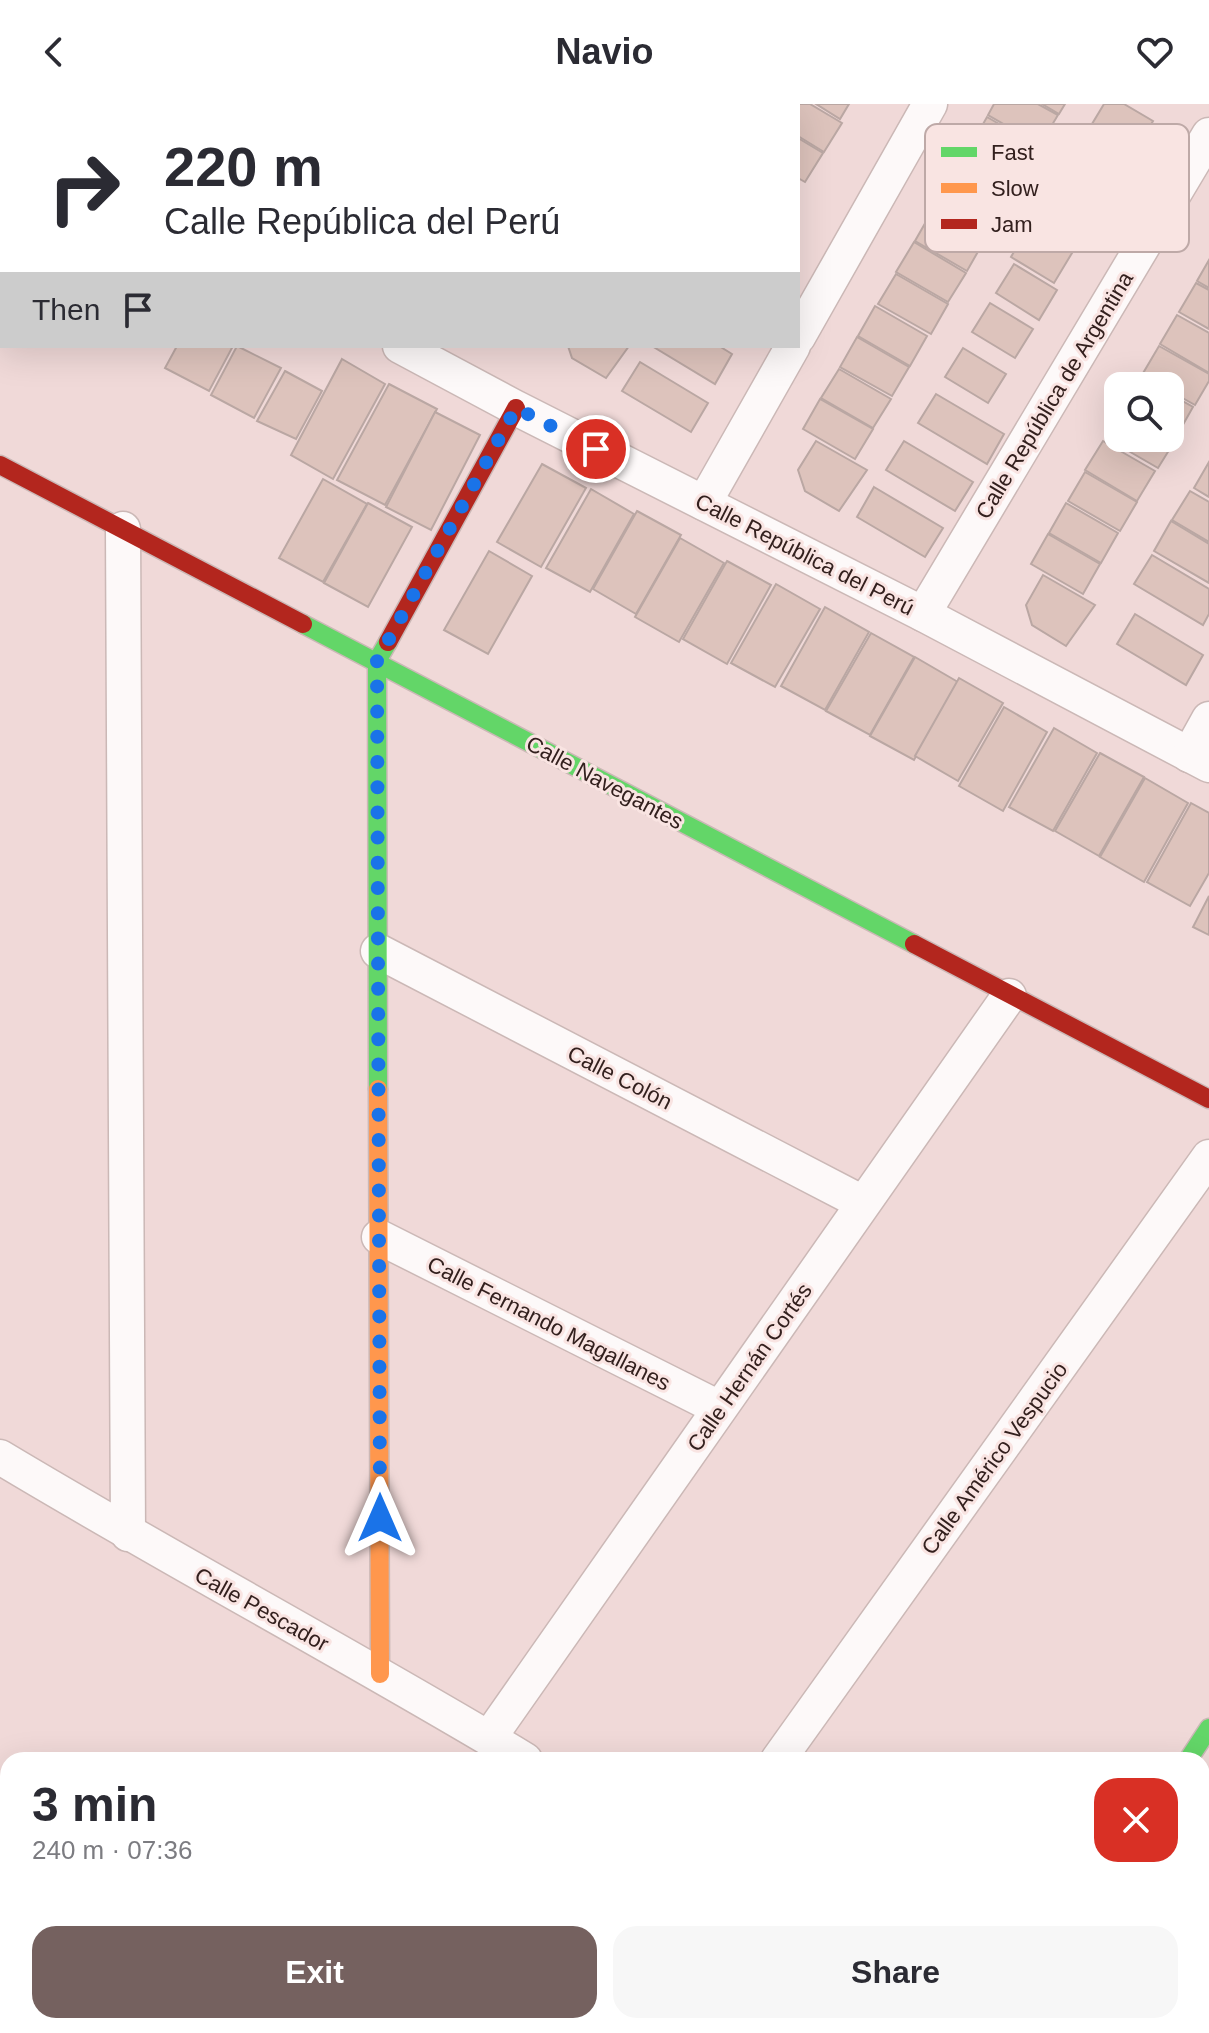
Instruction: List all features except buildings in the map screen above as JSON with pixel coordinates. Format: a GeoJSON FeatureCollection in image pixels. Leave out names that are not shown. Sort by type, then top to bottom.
{"type":"FeatureCollection","features":[{"type":"Feature","properties":{"kind":"street"},"geometry":{"type":"LineString","coordinates":[[800,333],[930,104]]}},
{"type":"Feature","properties":{"kind":"street","name":"Calle República de Argentina"},"geometry":{"type":"LineString","coordinates":[[1189,168],[1209,135]]}},
{"type":"Feature","properties":{"kind":"street","name":"Calle República de Argentina"},"geometry":{"type":"LineString","coordinates":[[923,614],[1139,252]]}},
{"type":"Feature","properties":{"kind":"street","name":"Calle República del Perú"},"geometry":{"type":"LineString","coordinates":[[408,348],[450,358],[516,408],[923,614],[1199,760]]}},
{"type":"Feature","properties":{"kind":"street"},"geometry":{"type":"LineString","coordinates":[[704,503],[792,348]]}},
{"type":"Feature","properties":{"kind":"street"},"geometry":{"type":"LineString","coordinates":[[380,1674],[377,661],[516,408]]}},
{"type":"Feature","properties":{"kind":"street","name":"Calle Navegantes"},"geometry":{"type":"LineString","coordinates":[[0,465],[1209,1099]]}},
{"type":"Feature","properties":{"kind":"street"},"geometry":{"type":"LineString","coordinates":[[123,529],[128,1534]]}},
{"type":"Feature","properties":{"kind":"street"},"geometry":{"type":"LineString","coordinates":[[1199,760],[1209,719]]}},
{"type":"Feature","properties":{"kind":"street","name":"Calle Colón"},"geometry":{"type":"LineString","coordinates":[[378,951],[863,1203]]}},
{"type":"Feature","properties":{"kind":"street","name":"Calle Hernán Cortés"},"geometry":{"type":"LineString","coordinates":[[489,1738],[1009,996]]}},
{"type":"Feature","properties":{"kind":"street","name":"Calle Américo Vespucio"},"geometry":{"type":"LineString","coordinates":[[784,1752],[1209,1157]]}},
{"type":"Feature","properties":{"kind":"street","name":"Calle Fernando Magallanes"},"geometry":{"type":"LineString","coordinates":[[379,1237],[719,1408]]}},
{"type":"Feature","properties":{"kind":"street","name":"Calle Pescador"},"geometry":{"type":"LineString","coordinates":[[0,1457],[128,1534],[380,1674],[512,1752]]}},
{"type":"Feature","properties":{"kind":"street"},"geometry":{"type":"LineString","coordinates":[[1193,1752],[1209,1728]]}},
{"type":"Feature","properties":{"kind":"traffic: fast"},"geometry":{"type":"LineString","coordinates":[[303,624],[914,944]]}},
{"type":"Feature","properties":{"kind":"traffic: fast"},"geometry":{"type":"LineString","coordinates":[[378,1089],[377,661],[388,642]]}},
{"type":"Feature","properties":{"kind":"traffic: fast"},"geometry":{"type":"LineString","coordinates":[[1193,1752],[1209,1728]]}},
{"type":"Feature","properties":{"kind":"traffic: slow"},"geometry":{"type":"LineString","coordinates":[[378,1089],[380,1674]]}},
{"type":"Feature","properties":{"kind":"traffic: jam"},"geometry":{"type":"LineString","coordinates":[[388,642],[516,408]]}},
{"type":"Feature","properties":{"kind":"traffic: jam"},"geometry":{"type":"LineString","coordinates":[[0,465],[303,624]]}},
{"type":"Feature","properties":{"kind":"traffic: jam"},"geometry":{"type":"LineString","coordinates":[[914,944],[1209,1099]]}},
{"type":"Feature","properties":{"kind":"route"},"geometry":{"type":"LineString","coordinates":[[380,1518],[377,661],[516,408],[596,449]]}}]}
